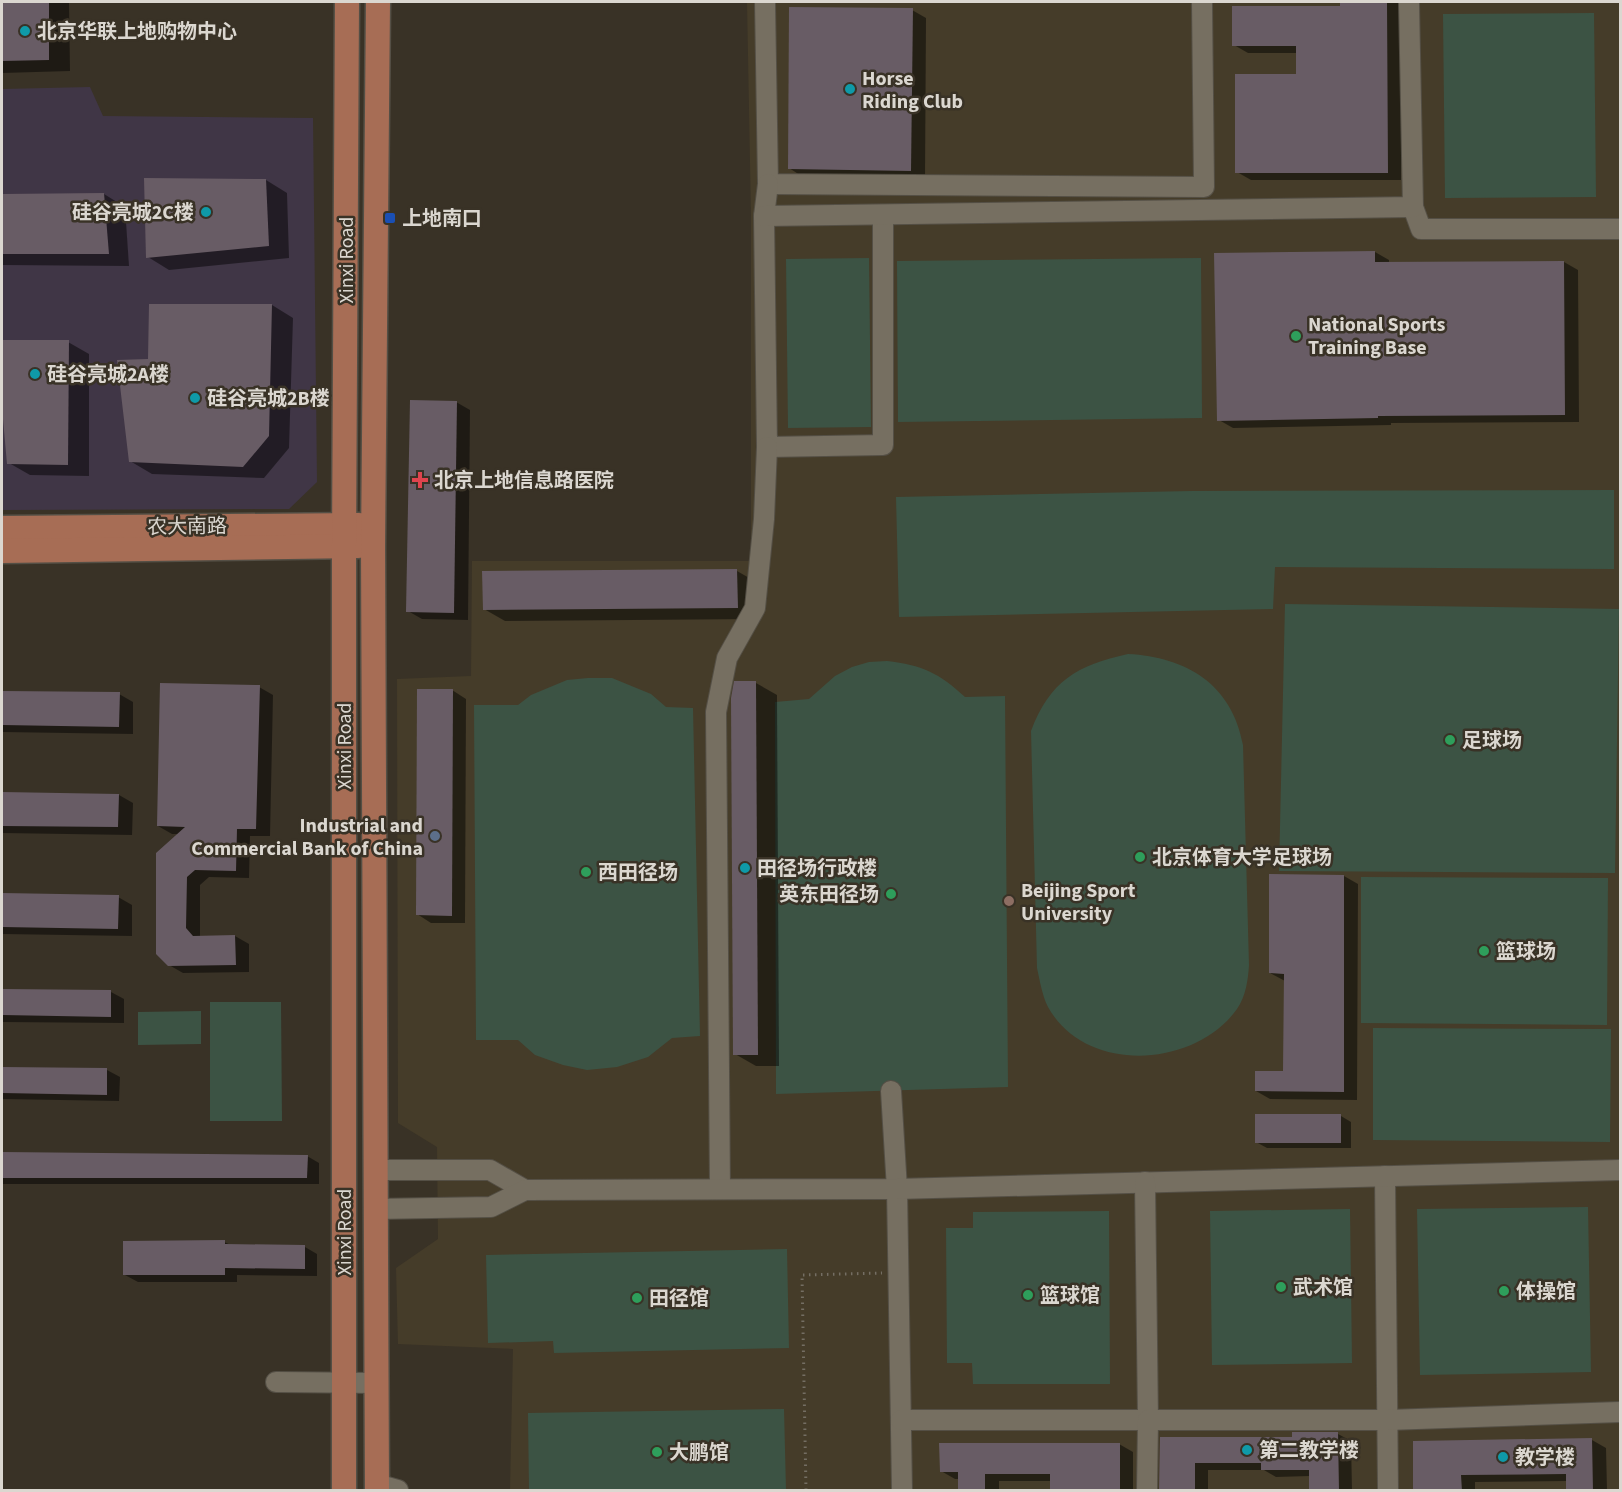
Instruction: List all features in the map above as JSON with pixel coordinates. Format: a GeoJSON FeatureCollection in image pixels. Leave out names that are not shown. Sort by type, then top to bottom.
{"type":"FeatureCollection","features":[{"type":"Feature","properties":{"kind":"main road","name":"Xinxi Road"},"geometry":{"type":"LineString","coordinates":[[344,1491],[344,535],[347,2]]}},
{"type":"Feature","properties":{"kind":"main road","name":"Xinxi Road"},"geometry":{"type":"LineString","coordinates":[[378,2],[373,536],[375,1209],[376,1383],[384,1488]]}},
{"type":"Feature","properties":{"kind":"main road","name":"农大南路"},"geometry":{"type":"LineString","coordinates":[[2,528],[373,536]]}},
{"type":"Feature","properties":{"kind":"main road","name":"农大南路"},"geometry":{"type":"LineString","coordinates":[[2,551],[344,535]]}},
{"type":"Feature","properties":{"kind":"lane"},"geometry":{"type":"LineString","coordinates":[[720,1189],[716,712],[727,658],[755,608],[764,519],[767,447],[764,216],[768,184],[765,2]]}},
{"type":"Feature","properties":{"kind":"lane"},"geometry":{"type":"LineString","coordinates":[[768,184],[1204,188],[1202,2]]}},
{"type":"Feature","properties":{"kind":"lane"},"geometry":{"type":"LineString","coordinates":[[1409,2],[1413,207],[1421,229],[1620,229]]}},
{"type":"Feature","properties":{"kind":"lane"},"geometry":{"type":"LineString","coordinates":[[764,216],[1413,207]]}},
{"type":"Feature","properties":{"kind":"lane"},"geometry":{"type":"LineString","coordinates":[[767,447],[883,445],[883,215]]}},
{"type":"Feature","properties":{"kind":"lane"},"geometry":{"type":"LineString","coordinates":[[891,1090],[897,1189],[902,1491]]}},
{"type":"Feature","properties":{"kind":"lane"},"geometry":{"type":"LineString","coordinates":[[375,1170],[490,1170],[525,1190]]}},
{"type":"Feature","properties":{"kind":"lane"},"geometry":{"type":"LineString","coordinates":[[375,1209],[491,1207],[525,1190],[897,1189],[1620,1170]]}},
{"type":"Feature","properties":{"kind":"lane"},"geometry":{"type":"LineString","coordinates":[[1385,1176],[1388,1491]]}},
{"type":"Feature","properties":{"kind":"lane"},"geometry":{"type":"LineString","coordinates":[[1145,1182],[1147,1491]]}},
{"type":"Feature","properties":{"kind":"lane"},"geometry":{"type":"LineString","coordinates":[[276,1382],[376,1383]]}},
{"type":"Feature","properties":{"kind":"lane"},"geometry":{"type":"LineString","coordinates":[[901,1420],[1388,1420],[1620,1412]]}},
{"type":"Feature","properties":{"kind":"path"},"geometry":{"type":"LineString","coordinates":[[806,1491],[802,1275],[898,1273]]}},
{"type":"Feature","properties":{"kind":"shaded area","name":"Beijing Sport University"},"geometry":{"type":"Polygon","coordinates":[[[747,2],[1620,2],[1620,1490],[510,1490],[513,1349],[398,1344],[396,1268],[438,1239],[437,1147],[398,1123],[397,679],[471,676],[472,561],[751,561],[751,216],[747,2]]]}},
{"type":"Feature","properties":{"kind":"shaded area"},"geometry":{"type":"Polygon","coordinates":[[[90,87],[103,116],[313,118],[317,482],[289,509],[2,510],[2,89],[90,87]]]}},
{"type":"Feature","properties":{"kind":"green space"},"geometry":{"type":"Polygon","coordinates":[[[1594,13],[1596,197],[1445,198],[1443,14],[1594,13]]]}},
{"type":"Feature","properties":{"kind":"green space"},"geometry":{"type":"Polygon","coordinates":[[[869,258],[871,427],[788,428],[786,259],[869,258]]]}},
{"type":"Feature","properties":{"kind":"green space"},"geometry":{"type":"Polygon","coordinates":[[[1201,258],[1202,418],[898,422],[897,261],[1201,258]]]}},
{"type":"Feature","properties":{"kind":"green space"},"geometry":{"type":"Polygon","coordinates":[[[1614,490],[1614,569],[1275,567],[1273,609],[899,617],[896,497],[1192,491],[1614,490]]]}},
{"type":"Feature","properties":{"kind":"green space","name":"足球场"},"geometry":{"type":"Polygon","coordinates":[[[1285,604],[1619,609],[1615,873],[1279,871],[1285,604]]]}},
{"type":"Feature","properties":{"kind":"green space","name":"北京体育大学足球场"},"geometry":{"type":"Polygon","coordinates":[[[1128,654],[1169,661],[1203,678],[1229,705],[1243,745],[1249,965],[1244,993],[1237,1009],[1218,1029],[1195,1043],[1169,1052],[1141,1056],[1113,1053],[1088,1044],[1065,1029],[1048,1007],[1037,968],[1031,731],[1047,699],[1068,678],[1094,664],[1128,654]]]}},
{"type":"Feature","properties":{"kind":"green space","name":"英东田径场"},"geometry":{"type":"Polygon","coordinates":[[[887,661],[910,665],[938,676],[965,697],[1005,696],[1008,1087],[776,1094],[775,702],[809,699],[835,676],[852,667],[869,662],[887,661]]]}},
{"type":"Feature","properties":{"kind":"green space","name":"西田径场"},"geometry":{"type":"Polygon","coordinates":[[[612,678],[651,694],[666,707],[693,708],[700,1036],[672,1038],[648,1057],[617,1067],[587,1070],[563,1065],[535,1055],[518,1040],[476,1040],[474,705],[518,705],[531,695],[567,680],[612,678]]]}},
{"type":"Feature","properties":{"kind":"green space","name":"篮球场"},"geometry":{"type":"Polygon","coordinates":[[[1361,877],[1608,878],[1607,1025],[1361,1023],[1361,877]]]}},
{"type":"Feature","properties":{"kind":"green space"},"geometry":{"type":"Polygon","coordinates":[[[210,1002],[281,1002],[282,1121],[210,1121],[210,1002]]]}},
{"type":"Feature","properties":{"kind":"green space"},"geometry":{"type":"Polygon","coordinates":[[[201,1011],[201,1044],[138,1045],[138,1012],[201,1011]]]}},
{"type":"Feature","properties":{"kind":"green space"},"geometry":{"type":"Polygon","coordinates":[[[1373,1028],[1611,1029],[1610,1142],[1373,1140],[1373,1028]]]}},
{"type":"Feature","properties":{"kind":"green space","name":"体操馆"},"geometry":{"type":"Polygon","coordinates":[[[1588,1207],[1591,1372],[1420,1375],[1417,1209],[1588,1207]]]}},
{"type":"Feature","properties":{"kind":"green space","name":"武术馆"},"geometry":{"type":"Polygon","coordinates":[[[1350,1209],[1352,1363],[1212,1365],[1210,1211],[1350,1209]]]}},
{"type":"Feature","properties":{"kind":"green space","name":"篮球馆"},"geometry":{"type":"Polygon","coordinates":[[[1109,1211],[1110,1384],[973,1384],[972,1363],[947,1363],[946,1228],[973,1228],[973,1212],[1109,1211]]]}},
{"type":"Feature","properties":{"kind":"green space","name":"田径馆"},"geometry":{"type":"Polygon","coordinates":[[[787,1249],[789,1348],[554,1353],[553,1341],[488,1343],[486,1255],[787,1249]]]}},
{"type":"Feature","properties":{"kind":"green space","name":"大鹏馆"},"geometry":{"type":"Polygon","coordinates":[[[784,1409],[786,1490],[529,1490],[528,1413],[784,1409]]]}},
{"type":"Feature","properties":{"kind":"building","name":"北京华联上地购物中心"},"geometry":{"type":"Polygon","coordinates":[[[2,2],[49,2],[49,60],[2,61],[2,2]]]}},
{"type":"Feature","properties":{"kind":"building"},"geometry":{"type":"Polygon","coordinates":[[[1340,2],[1387,2],[1388,173],[1235,173],[1235,74],[1296,74],[1296,46],[1232,46],[1232,6],[1340,6],[1340,2]]]}},
{"type":"Feature","properties":{"kind":"building","name":"Horse Riding Club"},"geometry":{"type":"Polygon","coordinates":[[[789,7],[913,8],[911,171],[788,169],[789,7]]]}},
{"type":"Feature","properties":{"kind":"building","name":"硅谷亮城2C楼"},"geometry":{"type":"Polygon","coordinates":[[[144,178],[266,179],[269,246],[146,258],[144,178]]]}},
{"type":"Feature","properties":{"kind":"building"},"geometry":{"type":"Polygon","coordinates":[[[104,193],[109,254],[2,254],[2,194],[104,193]]]}},
{"type":"Feature","properties":{"kind":"building"},"geometry":{"type":"Polygon","coordinates":[[[1375,251],[1375,262],[1564,261],[1565,415],[1378,416],[1378,418],[1217,421],[1214,253],[1375,251]]]}},
{"type":"Feature","properties":{"kind":"building","name":"硅谷亮城2B楼"},"geometry":{"type":"Polygon","coordinates":[[[149,304],[272,304],[269,436],[243,467],[129,462],[117,360],[148,359],[149,304]]]}},
{"type":"Feature","properties":{"kind":"building","name":"硅谷亮城2A楼"},"geometry":{"type":"Polygon","coordinates":[[[2,340],[69,340],[68,465],[7,464],[2,408],[2,340]]]}},
{"type":"Feature","properties":{"kind":"building"},"geometry":{"type":"Polygon","coordinates":[[[410,400],[457,401],[454,613],[406,612],[410,400]]]}},
{"type":"Feature","properties":{"kind":"building"},"geometry":{"type":"Polygon","coordinates":[[[737,569],[738,608],[483,610],[482,571],[737,569]]]}},
{"type":"Feature","properties":{"kind":"building","name":"田径场行政楼"},"geometry":{"type":"Polygon","coordinates":[[[734,681],[756,681],[758,1055],[733,1055],[731,698],[734,681]]]}},
{"type":"Feature","properties":{"kind":"building"},"geometry":{"type":"Polygon","coordinates":[[[160,683],[260,685],[256,829],[237,829],[236,871],[195,870],[187,877],[186,928],[193,936],[235,935],[236,965],[168,966],[156,954],[156,853],[185,827],[157,826],[160,683]]]}},
{"type":"Feature","properties":{"kind":"building"},"geometry":{"type":"Polygon","coordinates":[[[417,689],[453,689],[452,916],[416,915],[417,689]]]}},
{"type":"Feature","properties":{"kind":"building"},"geometry":{"type":"Polygon","coordinates":[[[2,691],[120,692],[119,727],[2,725],[2,691]]]}},
{"type":"Feature","properties":{"kind":"building"},"geometry":{"type":"Polygon","coordinates":[[[2,792],[119,794],[118,827],[2,826],[2,792]]]}},
{"type":"Feature","properties":{"kind":"building"},"geometry":{"type":"Polygon","coordinates":[[[1269,874],[1344,875],[1344,1092],[1255,1091],[1255,1071],[1283,1071],[1284,974],[1269,973],[1269,874]]]}},
{"type":"Feature","properties":{"kind":"building"},"geometry":{"type":"Polygon","coordinates":[[[2,893],[119,895],[118,929],[2,927],[2,893]]]}},
{"type":"Feature","properties":{"kind":"building"},"geometry":{"type":"Polygon","coordinates":[[[2,989],[111,990],[111,1017],[2,1015],[2,989]]]}},
{"type":"Feature","properties":{"kind":"building"},"geometry":{"type":"Polygon","coordinates":[[[2,1067],[107,1068],[107,1095],[2,1093],[2,1067]]]}},
{"type":"Feature","properties":{"kind":"building"},"geometry":{"type":"Polygon","coordinates":[[[1255,1114],[1341,1114],[1341,1143],[1255,1143],[1255,1114]]]}},
{"type":"Feature","properties":{"kind":"building"},"geometry":{"type":"Polygon","coordinates":[[[2,1152],[308,1155],[307,1178],[2,1178],[2,1152]]]}},
{"type":"Feature","properties":{"kind":"building"},"geometry":{"type":"Polygon","coordinates":[[[225,1240],[225,1244],[305,1245],[305,1269],[225,1268],[225,1275],[123,1275],[123,1241],[225,1240]]]}},
{"type":"Feature","properties":{"kind":"building","name":"第二教学楼"},"geometry":{"type":"Polygon","coordinates":[[[1292,1432],[1338,1432],[1339,1491],[1309,1491],[1309,1470],[1261,1470],[1261,1463],[1195,1463],[1195,1491],[1159,1491],[1160,1437],[1292,1437],[1292,1432]]]}},
{"type":"Feature","properties":{"kind":"building","name":"教学楼"},"geometry":{"type":"Polygon","coordinates":[[[1592,1438],[1593,1491],[1566,1491],[1566,1474],[1461,1475],[1462,1491],[1413,1491],[1413,1441],[1592,1438]]]}},
{"type":"Feature","properties":{"kind":"building"},"geometry":{"type":"Polygon","coordinates":[[[939,1443],[1120,1443],[1120,1491],[1050,1491],[1050,1474],[985,1474],[985,1489],[958,1489],[958,1472],[940,1472],[939,1443]]]}},
{"type":"Feature","properties":{"kind":"place","name":"北京华联上地购物中心"},"geometry":{"type":"Point","coordinates":[25,31]}},
{"type":"Feature","properties":{"kind":"place","name":"Horse Riding Club"},"geometry":{"type":"Point","coordinates":[850,89]}},
{"type":"Feature","properties":{"kind":"place","name":"硅谷亮城2C楼"},"geometry":{"type":"Point","coordinates":[206,212]}},
{"type":"Feature","properties":{"kind":"place","name":"上地南口"},"geometry":{"type":"Point","coordinates":[390,218]}},
{"type":"Feature","properties":{"kind":"place","name":"National Sports Training Base"},"geometry":{"type":"Point","coordinates":[1296,336]}},
{"type":"Feature","properties":{"kind":"place","name":"硅谷亮城2A楼"},"geometry":{"type":"Point","coordinates":[35,374]}},
{"type":"Feature","properties":{"kind":"place","name":"硅谷亮城2B楼"},"geometry":{"type":"Point","coordinates":[195,398]}},
{"type":"Feature","properties":{"kind":"place","name":"北京上地信息路医院"},"geometry":{"type":"Point","coordinates":[420,480]}},
{"type":"Feature","properties":{"kind":"place","name":"足球场"},"geometry":{"type":"Point","coordinates":[1450,740]}},
{"type":"Feature","properties":{"kind":"place","name":"Industrial and Commercial Bank of China"},"geometry":{"type":"Point","coordinates":[435,836]}},
{"type":"Feature","properties":{"kind":"place","name":"北京体育大学足球场"},"geometry":{"type":"Point","coordinates":[1140,857]}},
{"type":"Feature","properties":{"kind":"place","name":"田径场行政楼"},"geometry":{"type":"Point","coordinates":[745,868]}},
{"type":"Feature","properties":{"kind":"place","name":"西田径场"},"geometry":{"type":"Point","coordinates":[586,872]}},
{"type":"Feature","properties":{"kind":"place","name":"英东田径场"},"geometry":{"type":"Point","coordinates":[891,894]}},
{"type":"Feature","properties":{"kind":"place","name":"Beijing Sport University"},"geometry":{"type":"Point","coordinates":[1009,901]}},
{"type":"Feature","properties":{"kind":"place","name":"篮球场"},"geometry":{"type":"Point","coordinates":[1484,951]}},
{"type":"Feature","properties":{"kind":"place","name":"武术馆"},"geometry":{"type":"Point","coordinates":[1281,1287]}},
{"type":"Feature","properties":{"kind":"place","name":"体操馆"},"geometry":{"type":"Point","coordinates":[1504,1291]}},
{"type":"Feature","properties":{"kind":"place","name":"篮球馆"},"geometry":{"type":"Point","coordinates":[1028,1295]}},
{"type":"Feature","properties":{"kind":"place","name":"田径馆"},"geometry":{"type":"Point","coordinates":[637,1298]}},
{"type":"Feature","properties":{"kind":"place","name":"第二教学楼"},"geometry":{"type":"Point","coordinates":[1247,1450]}},
{"type":"Feature","properties":{"kind":"place","name":"大鹏馆"},"geometry":{"type":"Point","coordinates":[657,1452]}},
{"type":"Feature","properties":{"kind":"place","name":"教学楼"},"geometry":{"type":"Point","coordinates":[1503,1457]}}]}
